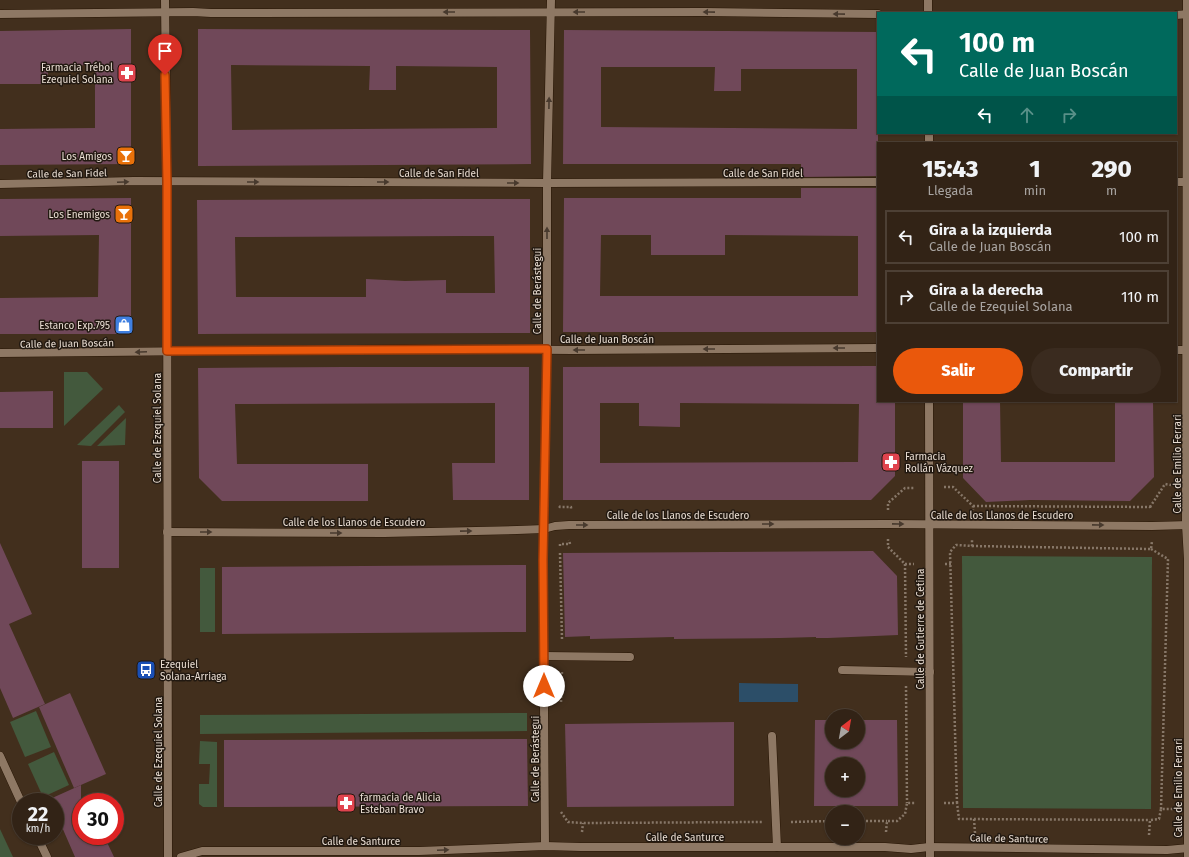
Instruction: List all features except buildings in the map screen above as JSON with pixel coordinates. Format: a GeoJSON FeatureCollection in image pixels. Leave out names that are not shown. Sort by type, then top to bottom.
{"type":"FeatureCollection","features":[{"type":"Feature","properties":{"kind":"street","name":"Calle de Ezequiel Solana"},"geometry":{"type":"LineString","coordinates":[[165,0],[167,182],[168,857]]}},
{"type":"Feature","properties":{"kind":"street","name":"Calle de Berástegui"},"geometry":{"type":"LineString","coordinates":[[545,846],[544,529],[547,349],[547,184],[551,0]]}},
{"type":"Feature","properties":{"kind":"street"},"geometry":{"type":"LineString","coordinates":[[928,0],[928,12]]}},
{"type":"Feature","properties":{"kind":"street","name":"Calle de Emilio Ferrari"},"geometry":{"type":"LineString","coordinates":[[1187,0],[1188,851]]}},
{"type":"Feature","properties":{"kind":"street"},"geometry":{"type":"LineString","coordinates":[[0,14],[165,12],[877,14]]}},
{"type":"Feature","properties":{"kind":"street"},"geometry":{"type":"LineString","coordinates":[[1177,14],[1188,14]]}},
{"type":"Feature","properties":{"kind":"street","name":"Calle de San Fidel"},"geometry":{"type":"LineString","coordinates":[[0,184],[134,181],[547,184],[877,182]]}},
{"type":"Feature","properties":{"kind":"street"},"geometry":{"type":"LineString","coordinates":[[1177,182],[1188,182]]}},
{"type":"Feature","properties":{"kind":"street","name":"Calle de Juan Boscán"},"geometry":{"type":"LineString","coordinates":[[0,353],[877,348]]}},
{"type":"Feature","properties":{"kind":"street"},"geometry":{"type":"LineString","coordinates":[[1177,350],[1188,350]]}},
{"type":"Feature","properties":{"kind":"street","name":"Calle de Gutierre de Cetina"},"geometry":{"type":"LineString","coordinates":[[929,402],[930,857]]}},
{"type":"Feature","properties":{"kind":"street","name":"Calle de los Llanos de Escudero"},"geometry":{"type":"LineString","coordinates":[[167,532],[384,533],[544,529],[555,526],[569,525],[1188,525]]}},
{"type":"Feature","properties":{"kind":"street"},"geometry":{"type":"LineString","coordinates":[[544,656],[630,656]]}},
{"type":"Feature","properties":{"kind":"street"},"geometry":{"type":"LineString","coordinates":[[842,670],[930,672]]}},
{"type":"Feature","properties":{"kind":"street"},"geometry":{"type":"LineString","coordinates":[[772,736],[777,847]]}},
{"type":"Feature","properties":{"kind":"street"},"geometry":{"type":"LineString","coordinates":[[0,756],[17,793]]}},
{"type":"Feature","properties":{"kind":"street"},"geometry":{"type":"LineString","coordinates":[[41,845],[47,857]]}},
{"type":"Feature","properties":{"kind":"street","name":"Calle de Santurce"},"geometry":{"type":"LineString","coordinates":[[181,857],[202,851],[419,850],[545,846],[581,848],[885,847],[911,849],[929,847],[1188,851]]}},
{"type":"Feature","properties":{"kind":"path"},"geometry":{"type":"LineString","coordinates":[[1150,507],[1165,484],[1187,485]]}},
{"type":"Feature","properties":{"kind":"path"},"geometry":{"type":"LineString","coordinates":[[545,491],[556,491],[556,501],[560,508],[571,507],[569,525],[570,544],[560,544],[562,656],[561,702]]}},
{"type":"Feature","properties":{"kind":"path"},"geometry":{"type":"LineString","coordinates":[[1151,549],[1168,559],[1188,559]]}},
{"type":"Feature","properties":{"kind":"path"},"geometry":{"type":"LineString","coordinates":[[865,821],[897,821],[905,814],[907,803],[930,802],[957,803],[959,819],[1159,819],[1161,809],[1168,559]]}},
{"type":"Feature","properties":{"kind":"path"},"geometry":{"type":"LineString","coordinates":[[1161,809],[1188,810]]}},
{"type":"Feature","properties":{"kind":"path"},"geometry":{"type":"LineString","coordinates":[[545,810],[560,811],[568,822],[583,823],[825,821]]}},
{"type":"Feature","properties":{"kind":"path"},"geometry":{"type":"LineString","coordinates":[[1148,850],[1150,820]]}},
{"type":"Feature","properties":{"kind":"path"},"geometry":{"type":"LineString","coordinates":[[885,847],[887,821]]}},
{"type":"Feature","properties":{"kind":"green space"},"geometry":{"type":"Polygon","coordinates":[[[64,372],[87,372],[103,389],[64,426],[64,372]]]}},
{"type":"Feature","properties":{"kind":"green space"},"geometry":{"type":"Polygon","coordinates":[[[119,405],[125,412],[91,446],[77,445],[119,405]]]}},
{"type":"Feature","properties":{"kind":"green space"},"geometry":{"type":"Polygon","coordinates":[[[126,418],[125,445],[97,446],[126,418]]]}},
{"type":"Feature","properties":{"kind":"green space"},"geometry":{"type":"Polygon","coordinates":[[[962,556],[1152,557],[1151,809],[963,808],[962,556]]]}},
{"type":"Feature","properties":{"kind":"green space"},"geometry":{"type":"Polygon","coordinates":[[[200,568],[215,568],[215,632],[200,632],[200,568]]]}},
{"type":"Feature","properties":{"kind":"green space"},"geometry":{"type":"Polygon","coordinates":[[[36,711],[51,747],[25,757],[10,722],[36,711]]]}},
{"type":"Feature","properties":{"kind":"green space"},"geometry":{"type":"Polygon","coordinates":[[[527,713],[527,731],[200,734],[200,715],[527,713]]]}},
{"type":"Feature","properties":{"kind":"green space"},"geometry":{"type":"Polygon","coordinates":[[[200,741],[217,742],[217,807],[203,807],[199,804],[199,784],[209,784],[210,764],[199,764],[200,741]]]}},
{"type":"Feature","properties":{"kind":"green space"},"geometry":{"type":"Polygon","coordinates":[[[54,752],[69,785],[52,793],[41,793],[28,764],[54,752]]]}},
{"type":"Feature","properties":{"kind":"green space"},"geometry":{"type":"Polygon","coordinates":[[[0,829],[13,857],[0,857],[0,829]]]}},
{"type":"Feature","properties":{"kind":"water"},"geometry":{"type":"Polygon","coordinates":[[[739,683],[798,684],[798,702],[739,702],[739,683]]]}},
{"type":"Feature","properties":{"kind":"place","name":"Farmacia Trébol Ezequiel Solana"},"geometry":{"type":"Point","coordinates":[127,73]}},
{"type":"Feature","properties":{"kind":"place","name":"Los Amigos"},"geometry":{"type":"Point","coordinates":[126,156]}},
{"type":"Feature","properties":{"kind":"place","name":"Los Enemigos"},"geometry":{"type":"Point","coordinates":[124,214]}},
{"type":"Feature","properties":{"kind":"place","name":"Estanco Exp.795"},"geometry":{"type":"Point","coordinates":[124,325]}},
{"type":"Feature","properties":{"kind":"place","name":"Farmacia Rollán Vázquez"},"geometry":{"type":"Point","coordinates":[891,462]}},
{"type":"Feature","properties":{"kind":"place","name":"Ezequiel Solana-Arriaga"},"geometry":{"type":"Point","coordinates":[146,670]}},
{"type":"Feature","properties":{"kind":"place","name":"farmacia de Alicia Esteban Bravo"},"geometry":{"type":"Point","coordinates":[346,803]}},
{"type":"Feature","properties":{"kind":"route"},"geometry":{"type":"LineString","coordinates":[[165,75],[167,182],[167,351],[547,349],[543,560],[544,686]]}}]}
